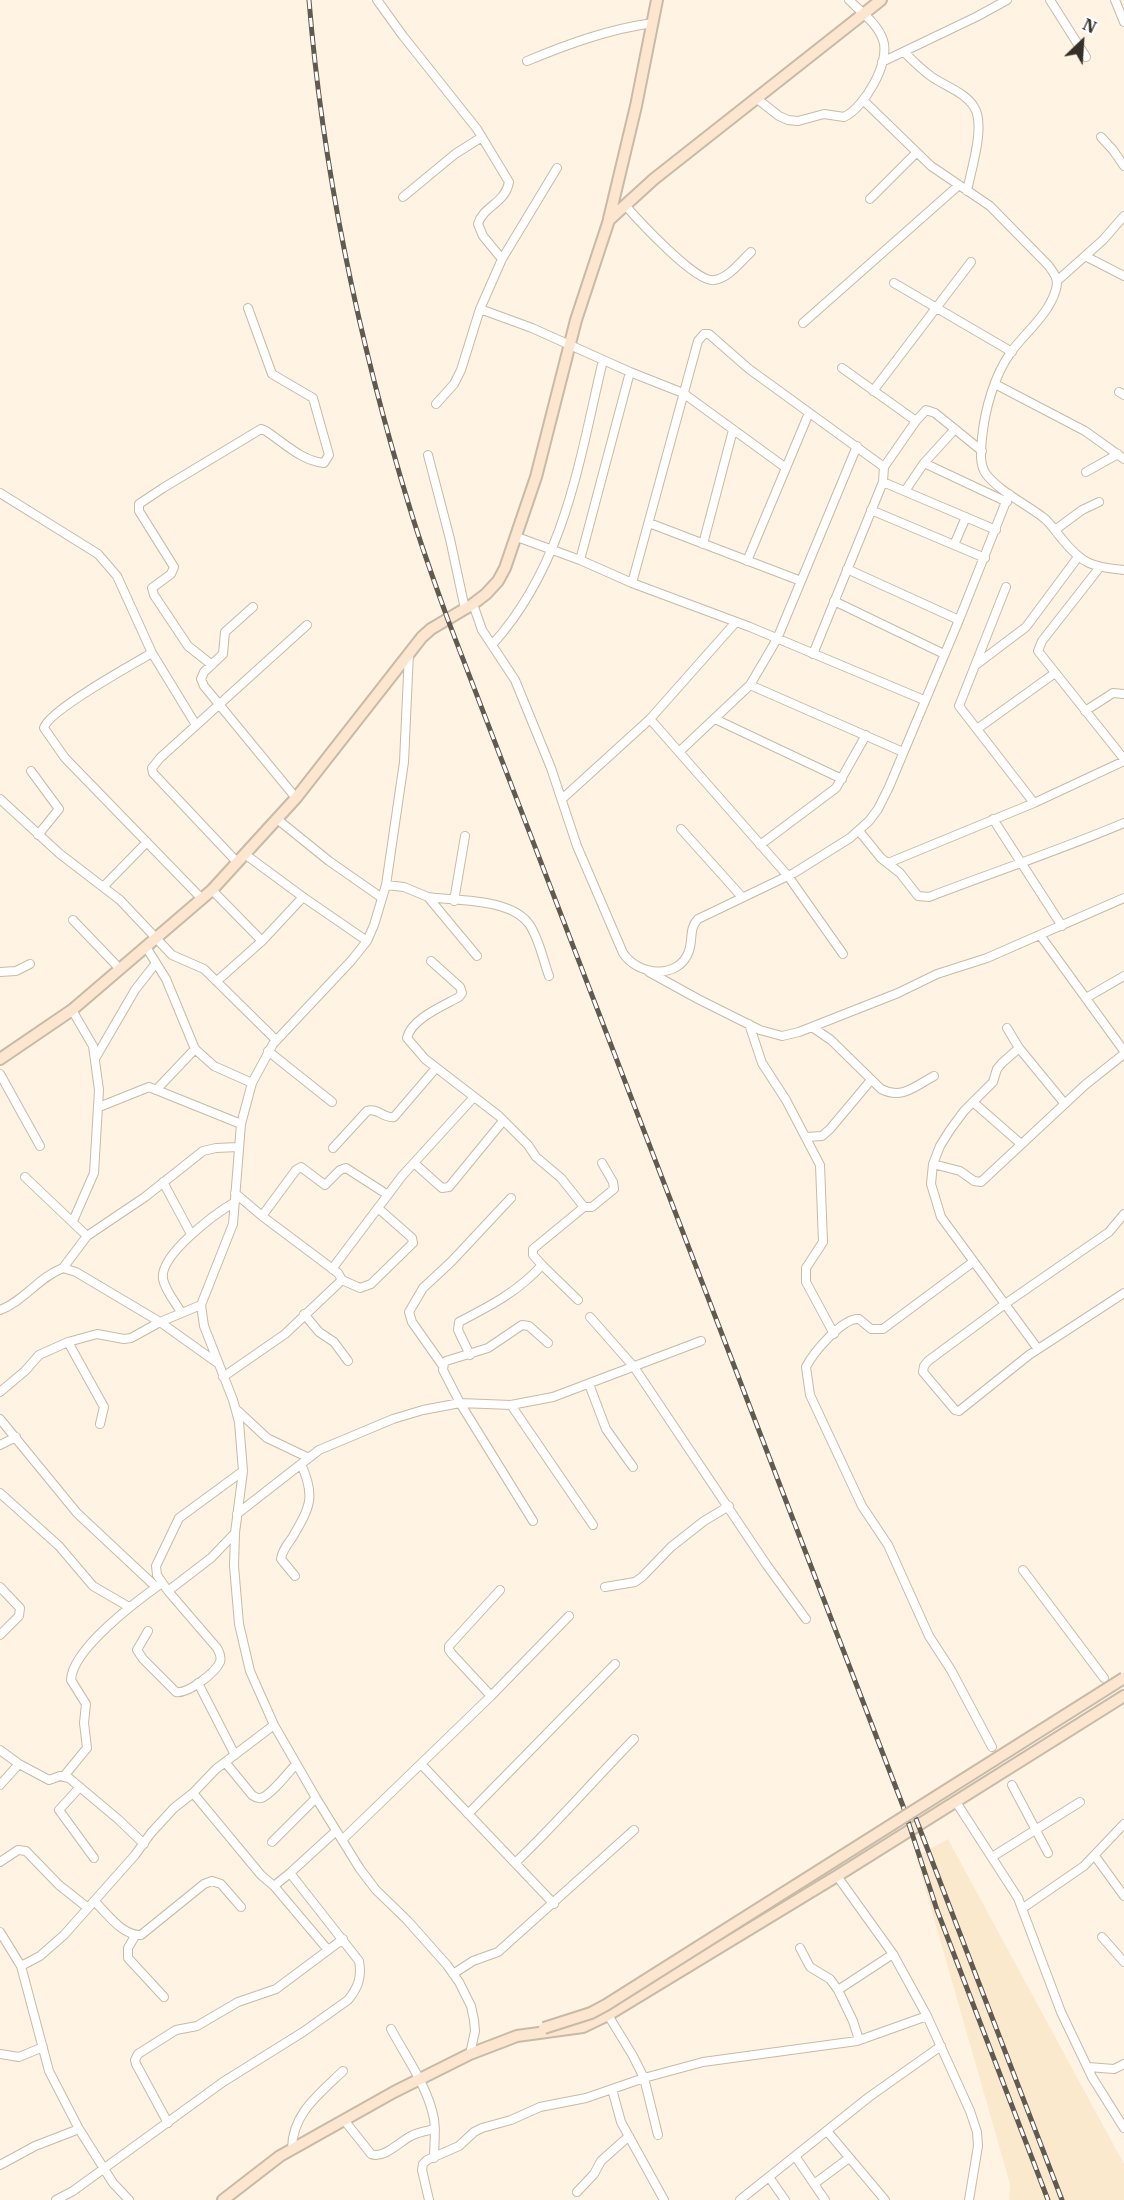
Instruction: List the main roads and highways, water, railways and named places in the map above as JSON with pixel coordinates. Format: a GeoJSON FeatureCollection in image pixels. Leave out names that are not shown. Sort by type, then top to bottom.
{"type":"FeatureCollection","features":[{"type":"Feature","properties":{"kind":"railway"},"geometry":{"type":"LineString","coordinates":[[309,0],[324,130],[346,259],[376,386],[424,552],[448,620],[903,1806],[937,1910],[1048,2200]]}},
{"type":"Feature","properties":{"kind":"railway"},"geometry":{"type":"LineString","coordinates":[[916,1819],[1062,2200]]}}]}
